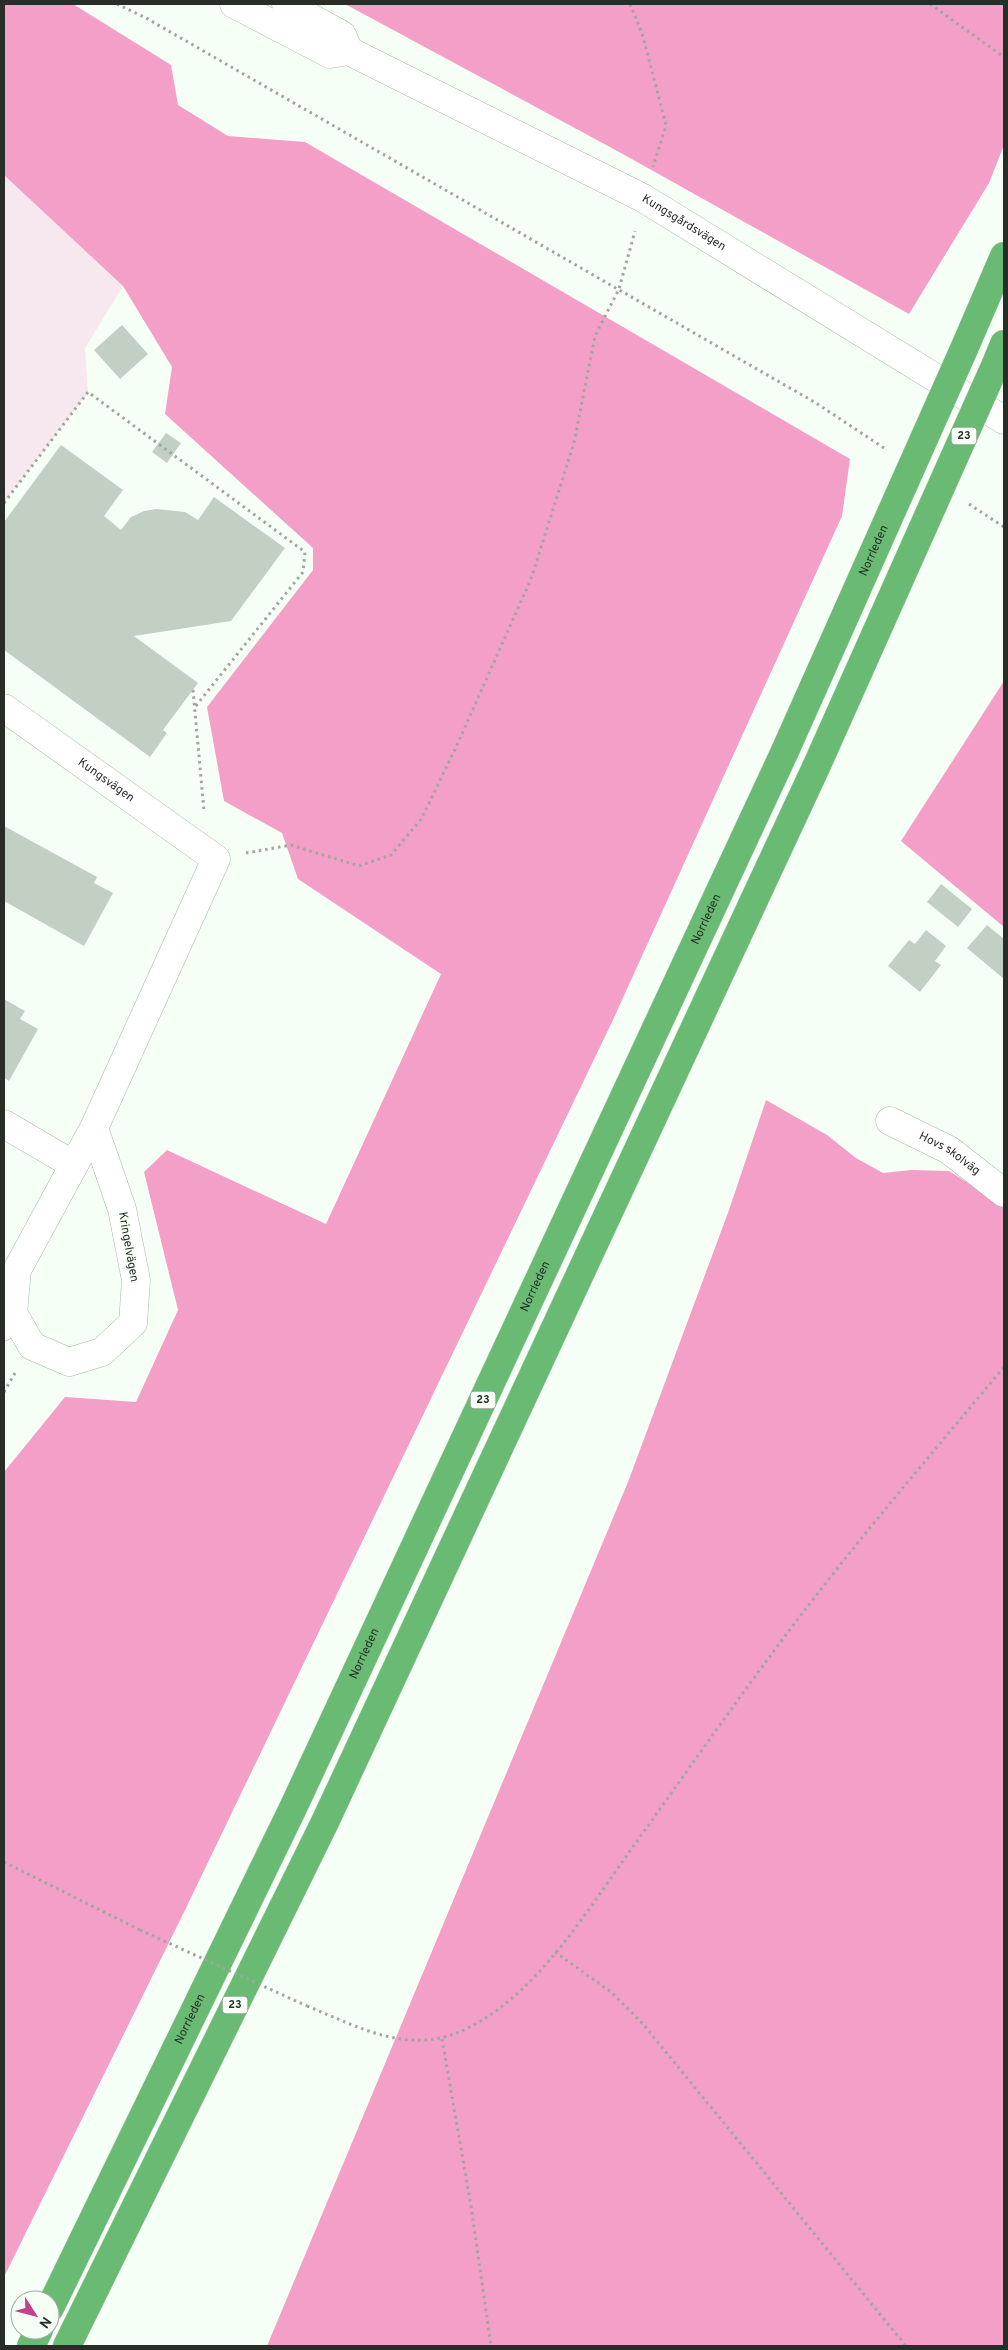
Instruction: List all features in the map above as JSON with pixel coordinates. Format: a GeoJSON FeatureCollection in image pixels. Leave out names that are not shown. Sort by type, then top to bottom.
{"type":"FeatureCollection","features":[{"type":"Feature","properties":{"kind":"highway","name":"Norrleden"},"geometry":{"type":"LineString","coordinates":[[59,2290],[293,1808],[785,752],[1004,256]]}},
{"type":"Feature","properties":{"kind":"highway","name":"23"},"geometry":{"type":"LineString","coordinates":[[67,2346],[329,1813],[812,774],[999,355]]}},
{"type":"Feature","properties":{"kind":"street","name":"Kungsgårdsvägen"},"geometry":{"type":"LineString","coordinates":[[234,4],[330,54],[349,51],[643,198],[1004,420]]}},
{"type":"Feature","properties":{"kind":"street","name":"Kungsgårdsvägen"},"geometry":{"type":"LineString","coordinates":[[286,4],[342,35],[349,51]]}},
{"type":"Feature","properties":{"kind":"street","name":"Kungsvägen"},"geometry":{"type":"LineString","coordinates":[[4,708],[212,856]]}},
{"type":"Feature","properties":{"kind":"street","name":"Kringelvägen"},"geometry":{"type":"LineString","coordinates":[[94,1128],[122,1209],[136,1280],[133,1323],[102,1352],[69,1362],[32,1346],[8,1322],[17,1270],[94,1128],[212,856]]}},
{"type":"Feature","properties":{"kind":"street","name":"Hovs skolväg"},"geometry":{"type":"LineString","coordinates":[[890,1121],[949,1150],[1004,1193]]}},
{"type":"Feature","properties":{"kind":"street"},"geometry":{"type":"LineString","coordinates":[[4,1124],[74,1165]]}},
{"type":"Feature","properties":{"kind":"path"},"geometry":{"type":"LineString","coordinates":[[117,4],[155,23],[816,403],[890,452]]}},
{"type":"Feature","properties":{"kind":"path"},"geometry":{"type":"LineString","coordinates":[[193,690],[212,856],[292,845],[359,866],[391,855],[422,818],[457,745],[531,579],[574,443],[595,336],[619,289],[643,198],[666,125],[642,32],[630,4]]}},
{"type":"Feature","properties":{"kind":"path"},"geometry":{"type":"LineString","coordinates":[[930,4],[1004,57]]}},
{"type":"Feature","properties":{"kind":"path"},"geometry":{"type":"LineString","coordinates":[[4,503],[88,392],[305,552],[303,572],[195,707]]}},
{"type":"Feature","properties":{"kind":"path"},"geometry":{"type":"LineString","coordinates":[[963,500],[1004,527]]}},
{"type":"Feature","properties":{"kind":"path"},"geometry":{"type":"LineString","coordinates":[[4,1862],[140,1930],[307,2006],[384,2037],[412,2042],[442,2039],[468,2028],[491,2014],[523,1987],[555,1952],[594,1902],[768,1658],[842,1561],[1004,1367]]}},
{"type":"Feature","properties":{"kind":"path"},"geometry":{"type":"LineString","coordinates":[[555,1952],[611,1992],[643,2024],[906,2346]]}},
{"type":"Feature","properties":{"kind":"path"},"geometry":{"type":"LineString","coordinates":[[442,2039],[471,2206],[491,2346]]}},
{"type":"Feature","properties":{"kind":"shaded area"},"geometry":{"type":"Polygon","coordinates":[[[4,4],[73,4],[171,65],[178,105],[228,136],[305,142],[850,459],[842,516],[612,1022],[187,1906],[4,2277],[4,1472],[65,1397],[136,1402],[178,1310],[144,1172],[167,1150],[326,1224],[441,974],[298,879],[282,833],[224,801],[207,707],[313,570],[313,548],[165,414],[172,367],[123,286],[4,175],[4,4]]]}},
{"type":"Feature","properties":{"kind":"shaded area"},"geometry":{"type":"Polygon","coordinates":[[[345,4],[1004,4],[1004,145],[989,183],[909,314],[621,153],[345,4]]]}},
{"type":"Feature","properties":{"kind":"shaded area"},"geometry":{"type":"Polygon","coordinates":[[[4,173],[123,286],[85,348],[88,392],[4,503],[4,173]]]}},
{"type":"Feature","properties":{"kind":"shaded area"},"geometry":{"type":"Polygon","coordinates":[[[1004,681],[1004,927],[901,841],[1004,681]]]}},
{"type":"Feature","properties":{"kind":"shaded area"},"geometry":{"type":"Polygon","coordinates":[[[766,1100],[827,1135],[856,1158],[883,1173],[911,1170],[949,1171],[1004,1206],[1004,2346],[267,2346],[628,1482],[729,1210],[766,1100]]]}},
{"type":"Feature","properties":{"kind":"building"},"geometry":{"type":"Polygon","coordinates":[[[122,325],[148,354],[120,379],[94,350],[122,325]]]}},
{"type":"Feature","properties":{"kind":"building"},"geometry":{"type":"Polygon","coordinates":[[[166,433],[181,443],[167,463],[152,452],[166,433]]]}},
{"type":"Feature","properties":{"kind":"building"},"geometry":{"type":"Polygon","coordinates":[[[61,445],[123,490],[104,516],[121,530],[131,517],[144,511],[156,509],[185,512],[198,520],[214,497],[285,548],[231,621],[134,636],[198,683],[163,730],[167,733],[150,757],[4,650],[4,522],[61,445]]]}},
{"type":"Feature","properties":{"kind":"building"},"geometry":{"type":"Polygon","coordinates":[[[4,826],[97,877],[94,883],[113,893],[84,946],[4,901],[4,826]]]}},
{"type":"Feature","properties":{"kind":"building"},"geometry":{"type":"Polygon","coordinates":[[[941,884],[972,909],[958,927],[927,902],[941,884]]]}},
{"type":"Feature","properties":{"kind":"building"},"geometry":{"type":"Polygon","coordinates":[[[987,925],[1004,939],[1004,979],[967,948],[987,925]]]}},
{"type":"Feature","properties":{"kind":"building"},"geometry":{"type":"Polygon","coordinates":[[[926,930],[946,946],[935,961],[941,965],[920,992],[888,966],[909,940],[915,944],[926,930]]]}},
{"type":"Feature","properties":{"kind":"building"},"geometry":{"type":"Polygon","coordinates":[[[4,999],[25,1011],[20,1019],[38,1029],[9,1081],[4,1078],[4,999]]]}}]}
